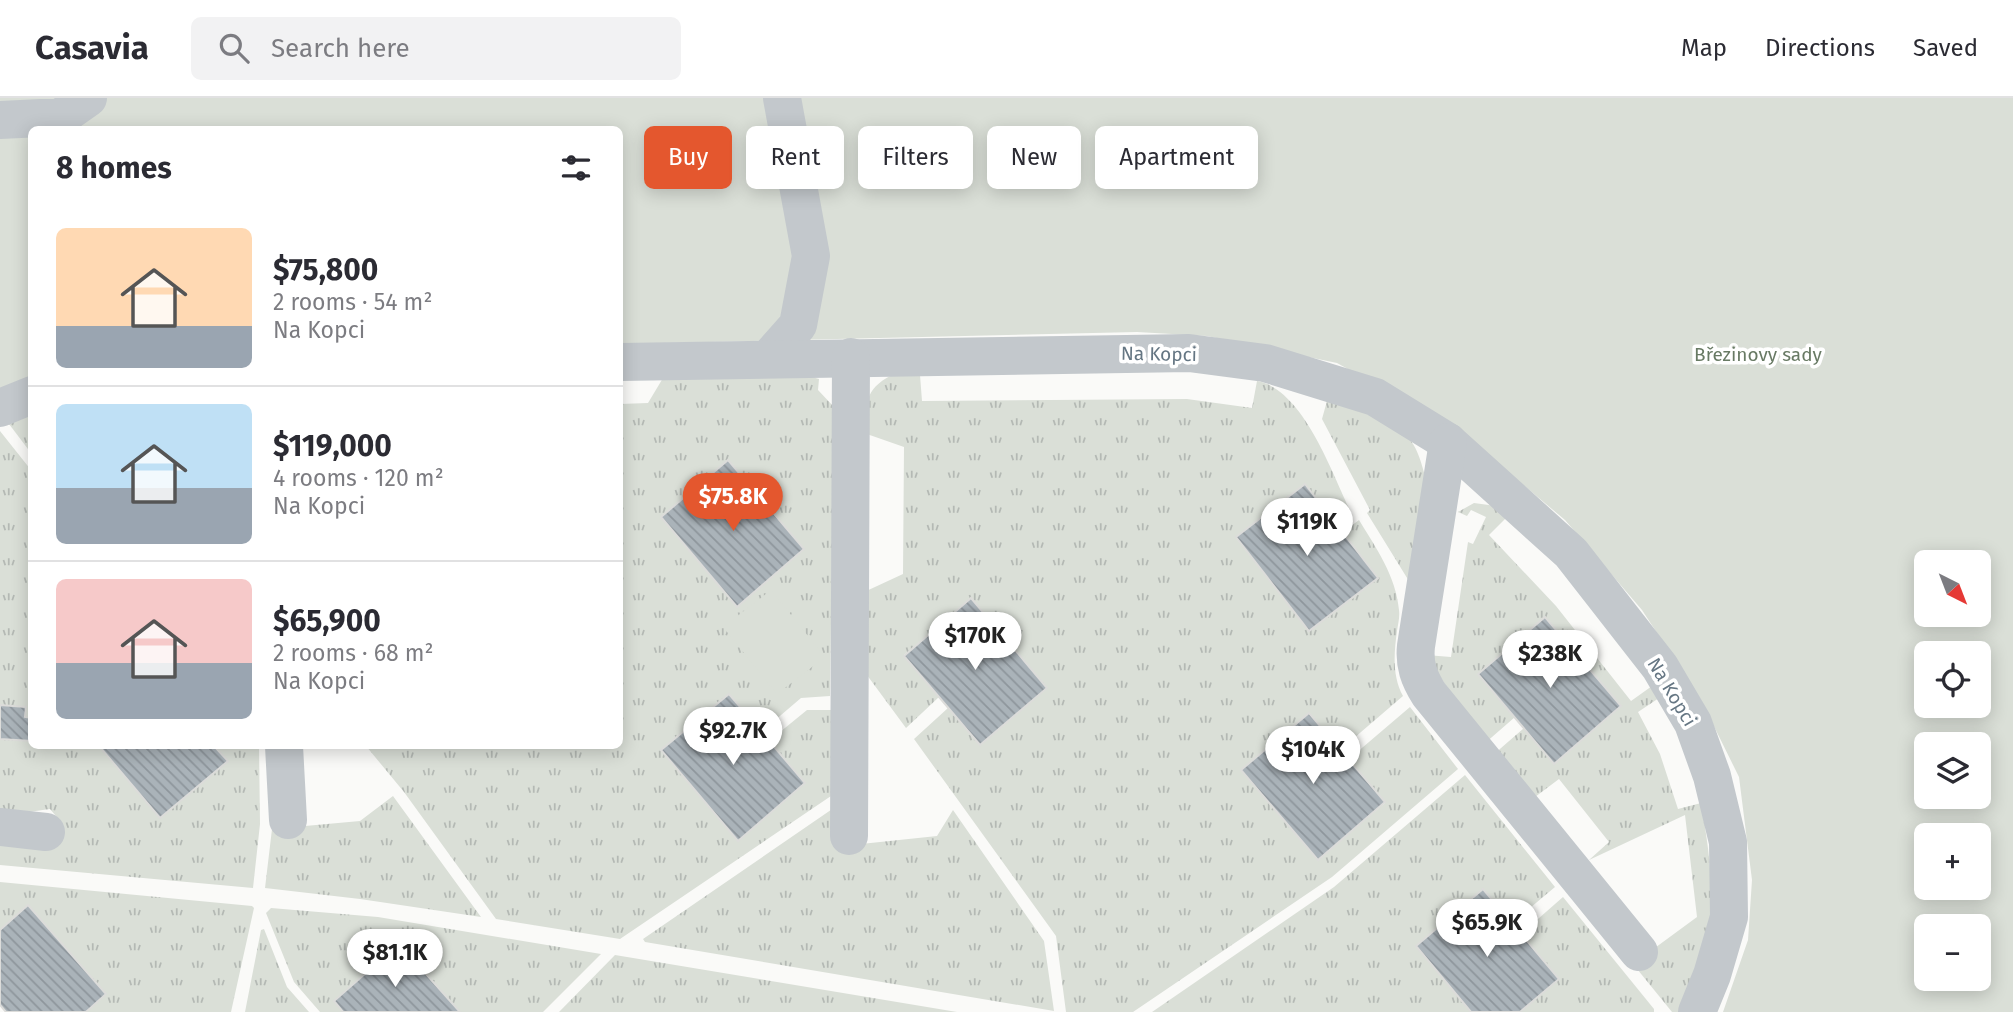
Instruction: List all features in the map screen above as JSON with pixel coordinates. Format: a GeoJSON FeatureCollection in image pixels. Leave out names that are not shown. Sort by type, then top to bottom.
{"type":"FeatureCollection","features":[{"type":"Feature","properties":{"kind":"street"},"geometry":{"type":"LineString","coordinates":[[0,120],[61,117],[89,98]]}},
{"type":"Feature","properties":{"kind":"street"},"geometry":{"type":"LineString","coordinates":[[768,359],[798,325],[811,256],[782,98]]}},
{"type":"Feature","properties":{"kind":"street","name":"Na Kopci"},"geometry":{"type":"LineString","coordinates":[[623,362],[1189,353],[1265,363],[1375,397],[1448,442],[1571,553],[1660,667],[1693,723],[1712,776],[1725,829],[1730,879],[1729,917],[1712,975],[1697,1012]]}},
{"type":"Feature","properties":{"kind":"street"},"geometry":{"type":"LineString","coordinates":[[849,836],[851,357]]}},
{"type":"Feature","properties":{"kind":"street"},"geometry":{"type":"LineString","coordinates":[[0,408],[28,397]]}},
{"type":"Feature","properties":{"kind":"street"},"geometry":{"type":"LineString","coordinates":[[1448,442],[1414,660],[1416,670],[1429,694],[1639,952]]}},
{"type":"Feature","properties":{"kind":"street"},"geometry":{"type":"LineString","coordinates":[[284,749],[288,820]]}},
{"type":"Feature","properties":{"kind":"street"},"geometry":{"type":"LineString","coordinates":[[0,827],[46,832]]}},
{"type":"Feature","properties":{"kind":"green space","name":"Březinovy sady"},"geometry":{"type":"Polygon","coordinates":[[[0,98],[2013,98],[2013,1012],[1723,1012],[1748,940],[1752,880],[1739,777],[1701,700],[1642,610],[1565,520],[1458,430],[1337,363],[1207,336],[1137,332],[623,344],[623,126],[28,126],[28,380],[0,392],[0,98]]]}},
{"type":"Feature","properties":{"kind":"green space"},"geometry":{"type":"Polygon","coordinates":[[[892,375],[920,375],[922,401],[1187,399],[1252,408],[1257,381],[1273,387],[1288,399],[1314,435],[1350,510],[1335,522],[1305,484],[1236,538],[1309,631],[1378,578],[1343,532],[1359,520],[1384,563],[1397,598],[1399,615],[1395,664],[1403,696],[1340,750],[1309,713],[1242,770],[1318,859],[1385,803],[1349,759],[1410,707],[1458,769],[1332,877],[1133,1012],[1066,1012],[1056,936],[914,739],[948,708],[980,745],[1047,688],[971,599],[904,655],[939,697],[906,728],[861,667],[862,593],[903,574],[904,447],[864,433],[871,392],[892,375]]]}},
{"type":"Feature","properties":{"kind":"green space"},"geometry":{"type":"Polygon","coordinates":[[[812,377],[819,379],[818,390],[834,407],[830,696],[801,698],[761,732],[729,694],[662,751],[738,840],[805,783],[769,741],[807,710],[831,710],[831,796],[620,939],[496,919],[404,792],[368,749],[623,749],[623,404],[648,403],[663,378],[812,377]]]}},
{"type":"Feature","properties":{"kind":"green space"},"geometry":{"type":"Polygon","coordinates":[[[1327,401],[1384,421],[1404,434],[1416,449],[1425,476],[1412,586],[1367,513],[1370,510],[1322,419],[1327,401]]]}},
{"type":"Feature","properties":{"kind":"green space"},"geometry":{"type":"Polygon","coordinates":[[[28,414],[28,449],[9,424],[28,414]]]}},
{"type":"Feature","properties":{"kind":"green space"},"geometry":{"type":"Polygon","coordinates":[[[0,431],[28,466],[28,749],[102,749],[160,818],[227,761],[217,749],[259,749],[260,824],[253,888],[0,865],[0,837],[61,822],[50,809],[0,816],[0,431]]]}},
{"type":"Feature","properties":{"kind":"green space"},"geometry":{"type":"Polygon","coordinates":[[[1474,503],[1496,506],[1507,517],[1489,535],[1556,606],[1631,701],[1652,686],[1659,698],[1638,712],[1660,754],[1678,809],[1701,803],[1711,882],[1711,914],[1707,938],[1679,1012],[1672,1012],[1633,964],[1697,917],[1685,815],[1589,860],[1609,842],[1559,779],[1535,797],[1493,755],[1524,728],[1554,764],[1621,706],[1545,617],[1478,674],[1515,717],[1484,744],[1426,655],[1451,657],[1468,542],[1473,544],[1486,517],[1471,510],[1467,516],[1458,512],[1474,503]]]}},
{"type":"Feature","properties":{"kind":"green space"},"geometry":{"type":"Polygon","coordinates":[[[771,590],[825,657],[777,694],[723,627],[771,590]]]}},
{"type":"Feature","properties":{"kind":"green space"},"geometry":{"type":"Polygon","coordinates":[[[1465,775],[1555,887],[1512,923],[1483,889],[1416,946],[1471,1012],[1152,1012],[1334,887],[1465,775]]]}},
{"type":"Feature","properties":{"kind":"green space"},"geometry":{"type":"Polygon","coordinates":[[[393,796],[481,917],[265,888],[272,829],[360,821],[393,796]]]}},
{"type":"Feature","properties":{"kind":"green space"},"geometry":{"type":"Polygon","coordinates":[[[841,803],[842,846],[937,836],[953,810],[1044,941],[1054,1011],[645,942],[643,939],[841,803]]]}},
{"type":"Feature","properties":{"kind":"green space"},"geometry":{"type":"Polygon","coordinates":[[[0,882],[252,906],[254,908],[231,1012],[86,1012],[105,994],[28,906],[0,930],[0,882]]]}},
{"type":"Feature","properties":{"kind":"green space"},"geometry":{"type":"Polygon","coordinates":[[[1563,897],[1654,1012],[1520,1012],[1559,979],[1521,934],[1563,897]]]}},
{"type":"Feature","properties":{"kind":"green space"},"geometry":{"type":"Polygon","coordinates":[[[271,908],[378,917],[601,954],[543,1012],[460,1012],[399,944],[334,1001],[343,1012],[320,1012],[294,982],[266,913],[271,908]]]}},
{"type":"Feature","properties":{"kind":"green space"},"geometry":{"type":"Polygon","coordinates":[[[264,929],[287,987],[309,1012],[245,1012],[261,930],[264,929]]]}},
{"type":"Feature","properties":{"kind":"green space"},"geometry":{"type":"Polygon","coordinates":[[[615,955],[957,1012],[559,1012],[615,955]]]}},
{"type":"Feature","properties":{"kind":"building"},"geometry":{"type":"Polygon","coordinates":[[[728,460],[804,549],[737,607],[661,517],[728,460]]]}},
{"type":"Feature","properties":{"kind":"building"},"geometry":{"type":"Polygon","coordinates":[[[1305,484],[1378,578],[1309,631],[1236,537],[1305,484]]]}},
{"type":"Feature","properties":{"kind":"building"},"geometry":{"type":"Polygon","coordinates":[[[971,598],[1047,688],[980,745],[904,656],[971,598]]]}},
{"type":"Feature","properties":{"kind":"building"},"geometry":{"type":"Polygon","coordinates":[[[1545,617],[1621,706],[1554,764],[1478,674],[1545,617]]]}},
{"type":"Feature","properties":{"kind":"building"},"geometry":{"type":"Polygon","coordinates":[[[729,694],[805,783],[738,841],[661,750],[729,694]]]}},
{"type":"Feature","properties":{"kind":"building"},"geometry":{"type":"Polygon","coordinates":[[[0,705],[26,707],[28,741],[0,739],[0,705]]]}},
{"type":"Feature","properties":{"kind":"building"},"geometry":{"type":"Polygon","coordinates":[[[1309,713],[1385,802],[1318,860],[1241,770],[1309,713]]]}},
{"type":"Feature","properties":{"kind":"building"},"geometry":{"type":"Polygon","coordinates":[[[102,749],[217,749],[228,761],[160,818],[102,749]]]}},
{"type":"Feature","properties":{"kind":"building"},"geometry":{"type":"Polygon","coordinates":[[[1483,889],[1559,979],[1520,1012],[1471,1012],[1416,946],[1483,889]]]}},
{"type":"Feature","properties":{"kind":"building"},"geometry":{"type":"Polygon","coordinates":[[[28,905],[106,994],[86,1012],[6,1012],[0,1005],[0,930],[28,905]]]}},
{"type":"Feature","properties":{"kind":"building"},"geometry":{"type":"Polygon","coordinates":[[[399,944],[460,1012],[343,1012],[334,1001],[399,944]]]}}]}
